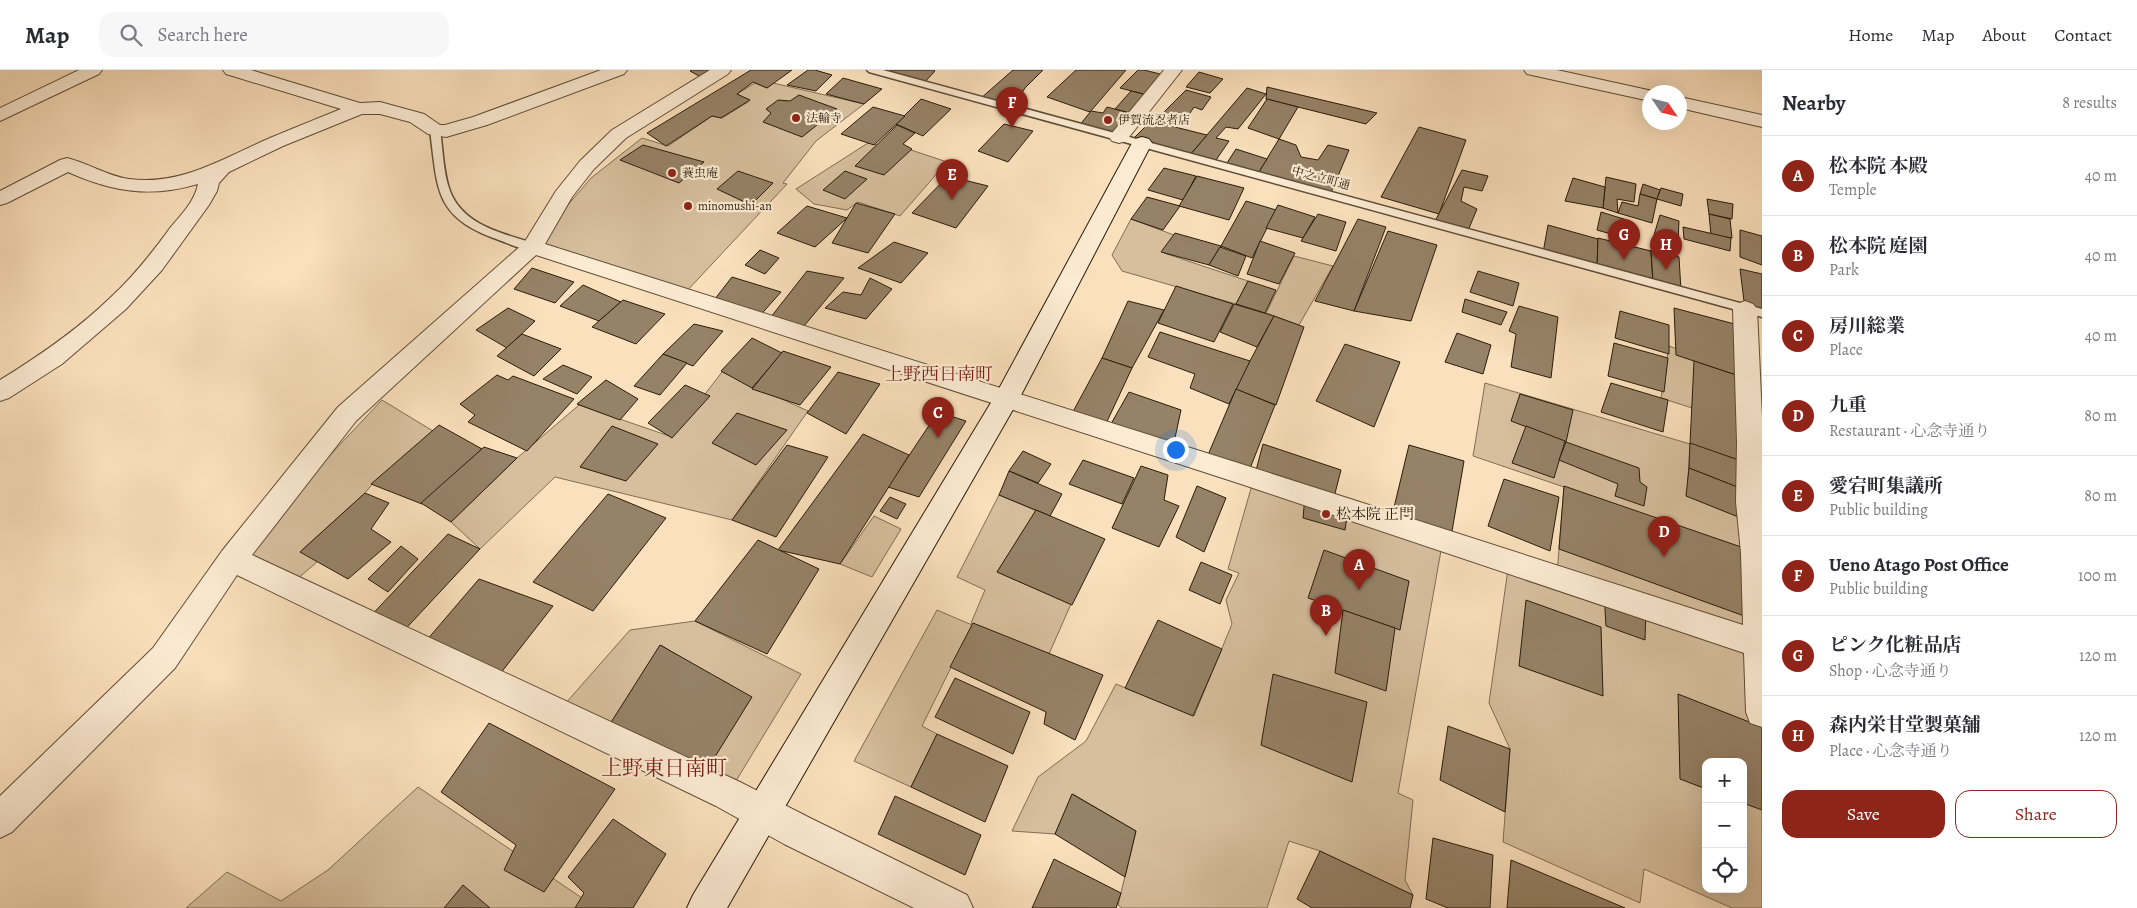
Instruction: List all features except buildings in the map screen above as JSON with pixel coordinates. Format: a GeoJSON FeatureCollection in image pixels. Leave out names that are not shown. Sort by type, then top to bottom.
{"type":"FeatureCollection","features":[{"type":"Feature","properties":{"kind":"street"},"geometry":{"type":"LineString","coordinates":[[0,115],[93,70]]}},
{"type":"Feature","properties":{"kind":"street"},"geometry":{"type":"LineString","coordinates":[[232,70],[349,104],[359,109]]}},
{"type":"Feature","properties":{"kind":"street"},"geometry":{"type":"LineString","coordinates":[[0,199],[68,164],[105,180],[121,184],[158,187],[192,180],[276,142],[359,109],[380,108],[417,118],[436,130],[446,132],[618,70]]}},
{"type":"Feature","properties":{"kind":"street"},"geometry":{"type":"LineString","coordinates":[[0,820],[164,658],[232,559],[346,414],[532,247],[563,195],[587,165],[619,134],[722,70]]}},
{"type":"Feature","properties":{"kind":"street"},"geometry":{"type":"LineString","coordinates":[[706,908],[1006,399],[1130,140],[1173,70]]}},
{"type":"Feature","properties":{"kind":"street"},"geometry":{"type":"LineString","coordinates":[[1533,70],[1642,94]]}},
{"type":"Feature","properties":{"kind":"street"},"geometry":{"type":"LineString","coordinates":[[1687,105],[1762,121]]}},
{"type":"Feature","properties":{"kind":"street"},"geometry":{"type":"LineString","coordinates":[[0,392],[53,358],[118,304],[154,265],[171,243],[208,191],[208,181],[222,168]]}},
{"type":"Feature","properties":{"kind":"street"},"geometry":{"type":"LineString","coordinates":[[532,247],[1758,644]]}},
{"type":"Feature","properties":{"kind":"street"},"geometry":{"type":"LineString","coordinates":[[1754,311],[1750,502],[1755,554],[1762,712]]}},
{"type":"Feature","properties":{"kind":"street"},"geometry":{"type":"LineString","coordinates":[[232,559],[763,811],[797,831],[954,908]]}},
{"type":"Feature","properties":{"kind":"lane","name":"中之立町通"},"geometry":{"type":"LineString","coordinates":[[872,70],[1754,311]]}},
{"type":"Feature","properties":{"kind":"lane"},"geometry":{"type":"LineString","coordinates":[[436,130],[444,192],[459,216],[470,224],[532,247]]}},
{"type":"Feature","properties":{"kind":"shaded area"},"geometry":{"type":"Polygon","coordinates":[[[755,83],[767,88],[773,83],[864,104],[816,141],[783,183],[787,184],[683,295],[532,247],[591,178],[642,138],[668,146],[712,116],[722,118],[748,102],[737,94],[755,83]]]}},
{"type":"Feature","properties":{"kind":"shaded area"},"geometry":{"type":"Polygon","coordinates":[[[868,143],[911,150],[947,162],[900,216],[858,202],[847,210],[814,204],[796,189],[868,143]]]}},
{"type":"Feature","properties":{"kind":"shaded area"},"geometry":{"type":"Polygon","coordinates":[[[1131,219],[1174,235],[1164,253],[1248,281],[1236,304],[1122,271],[1112,255],[1131,219]]]}},
{"type":"Feature","properties":{"kind":"shaded area"},"geometry":{"type":"Polygon","coordinates":[[[1294,256],[1333,266],[1299,325],[1266,313],[1294,256]]]}},
{"type":"Feature","properties":{"kind":"shaded area"},"geometry":{"type":"Polygon","coordinates":[[[1669,346],[1696,356],[1692,408],[1661,398],[1669,346]]]}},
{"type":"Feature","properties":{"kind":"shaded area"},"geometry":{"type":"Polygon","coordinates":[[[722,372],[808,411],[732,520],[555,477],[480,549],[451,522],[517,458],[579,405],[672,437],[722,372]]]}},
{"type":"Feature","properties":{"kind":"shaded area"},"geometry":{"type":"Polygon","coordinates":[[[1485,383],[1690,444],[1687,496],[1751,522],[1747,640],[1557,574],[1564,487],[1473,456],[1485,383]]]}},
{"type":"Feature","properties":{"kind":"shaded area"},"geometry":{"type":"Polygon","coordinates":[[[382,400],[433,431],[373,483],[365,493],[303,549],[317,562],[289,586],[232,559],[382,400]]]}},
{"type":"Feature","properties":{"kind":"shaded area"},"geometry":{"type":"Polygon","coordinates":[[[1254,478],[1442,545],[1398,793],[1413,800],[1405,880],[1413,895],[1320,851],[1289,841],[1267,908],[1122,908],[1118,905],[1136,831],[1073,794],[1055,834],[1012,831],[1038,777],[1086,741],[1116,684],[1194,716],[1232,624],[1226,600],[1239,573],[1228,569],[1254,478]]]}},
{"type":"Feature","properties":{"kind":"shaded area"},"geometry":{"type":"Polygon","coordinates":[[[999,495],[1037,511],[997,572],[1071,604],[1049,654],[971,623],[985,590],[957,577],[999,495]]]}},
{"type":"Feature","properties":{"kind":"shaded area"},"geometry":{"type":"Polygon","coordinates":[[[874,516],[901,529],[872,577],[840,564],[874,516]]]}},
{"type":"Feature","properties":{"kind":"shaded area"},"geometry":{"type":"Polygon","coordinates":[[[1509,562],[1758,646],[1762,622],[1762,908],[1732,908],[1644,869],[1640,903],[1503,842],[1510,749],[1489,703],[1509,562]]]}},
{"type":"Feature","properties":{"kind":"shaded area"},"geometry":{"type":"Polygon","coordinates":[[[937,610],[972,625],[922,726],[937,734],[911,787],[854,761],[937,610]]]}},
{"type":"Feature","properties":{"kind":"shaded area"},"geometry":{"type":"Polygon","coordinates":[[[695,621],[801,674],[728,794],[700,781],[748,702],[661,645],[603,735],[557,713],[630,630],[695,621]]]}},
{"type":"Feature","properties":{"kind":"shaded area"},"geometry":{"type":"Polygon","coordinates":[[[418,787],[582,898],[580,908],[186,908],[227,872],[281,901],[328,870],[418,787]]]}},
{"type":"Feature","properties":{"kind":"place","name":"法輪寺"},"geometry":{"type":"Point","coordinates":[796,118]}},
{"type":"Feature","properties":{"kind":"place","name":"伊賀流忍者店"},"geometry":{"type":"Point","coordinates":[1108,120]}},
{"type":"Feature","properties":{"kind":"place","name":"Ueno Atago Post Office"},"geometry":{"type":"Point","coordinates":[1012,128]}},
{"type":"Feature","properties":{"kind":"place","name":"蓑虫庵"},"geometry":{"type":"Point","coordinates":[672,173]}},
{"type":"Feature","properties":{"kind":"place","name":"愛宕町集議所"},"geometry":{"type":"Point","coordinates":[952,200]}},
{"type":"Feature","properties":{"kind":"place","name":"minomushi-an"},"geometry":{"type":"Point","coordinates":[688,206]}},
{"type":"Feature","properties":{"kind":"place","name":"ピンク化粧品店"},"geometry":{"type":"Point","coordinates":[1624,260]}},
{"type":"Feature","properties":{"kind":"place","name":"森内栄甘堂製菓舗"},"geometry":{"type":"Point","coordinates":[1666,270]}},
{"type":"Feature","properties":{"kind":"place","name":"房川総業"},"geometry":{"type":"Point","coordinates":[938,438]}},
{"type":"Feature","properties":{"kind":"place","name":"松本院 正門"},"geometry":{"type":"Point","coordinates":[1326,514]}},
{"type":"Feature","properties":{"kind":"place","name":"九重"},"geometry":{"type":"Point","coordinates":[1664,557]}},
{"type":"Feature","properties":{"kind":"place","name":"松本院 本殿"},"geometry":{"type":"Point","coordinates":[1359,590]}},
{"type":"Feature","properties":{"kind":"place","name":"松本院 庭園"},"geometry":{"type":"Point","coordinates":[1326,636]}},
{"type":"Feature","properties":{"kind":"district","name":"上野西日南町"},"geometry":{"type":"Point","coordinates":[939,374]}},
{"type":"Feature","properties":{"kind":"district","name":"上野東日南町"},"geometry":{"type":"Point","coordinates":[664,768]}}]}
